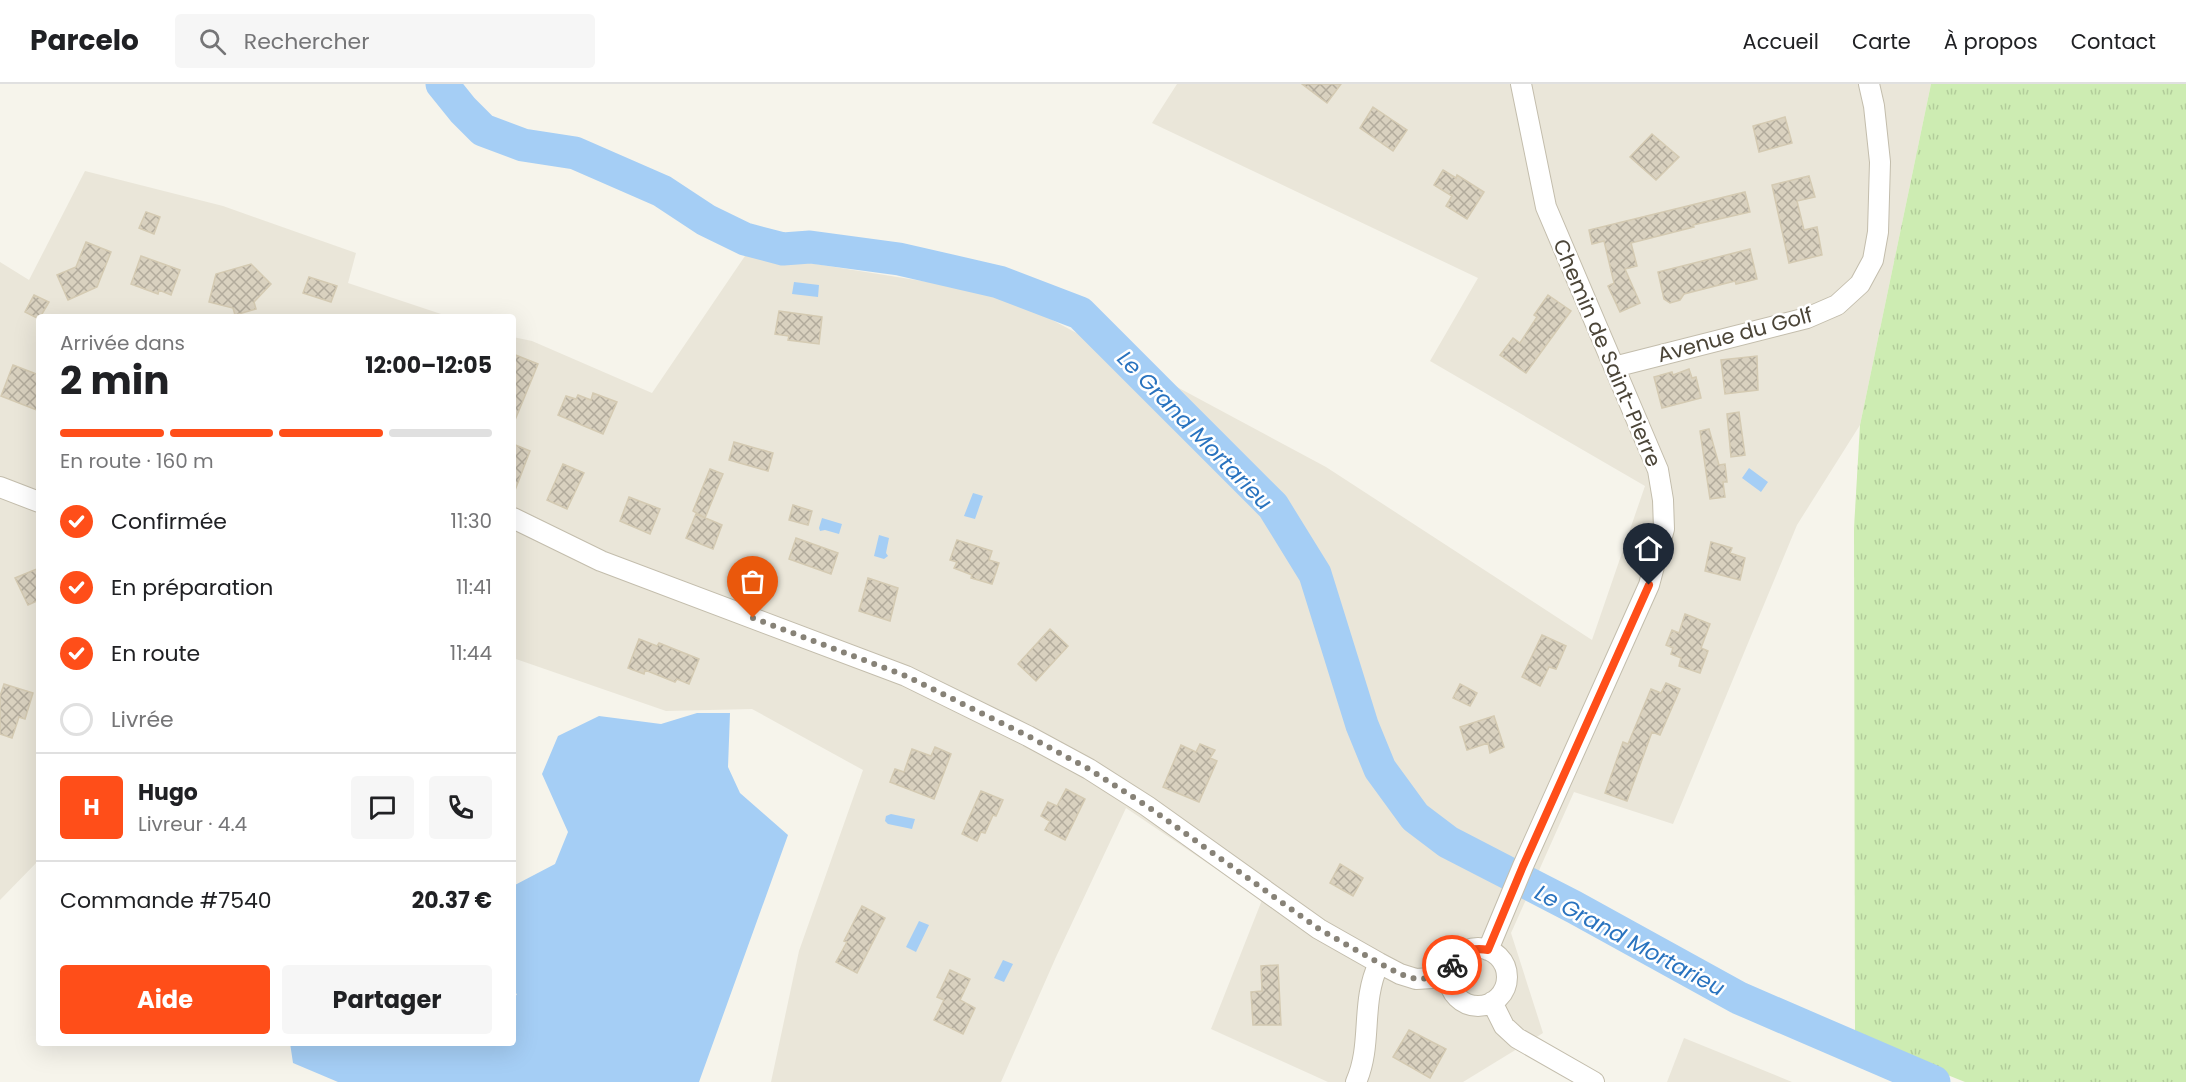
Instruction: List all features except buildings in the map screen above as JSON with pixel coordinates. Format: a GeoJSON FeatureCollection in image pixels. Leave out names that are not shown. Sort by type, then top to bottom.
{"type":"FeatureCollection","features":[{"type":"Feature","properties":{"kind":"street","name":"Avenue du Golf"},"geometry":{"type":"LineString","coordinates":[[1614,367],[1807,318],[1837,305],[1860,284],[1873,261],[1878,232],[1881,162],[1869,84]]}},
{"type":"Feature","properties":{"kind":"street","name":"Chemin de Saint-Pierre"},"geometry":{"type":"LineString","coordinates":[[1488,950],[1523,866],[1649,585],[1664,529],[1663,500],[1658,470],[1546,207],[1518,86]]}},
{"type":"Feature","properties":{"kind":"street"},"geometry":{"type":"LineString","coordinates":[[0,487],[36,501]]}},
{"type":"Feature","properties":{"kind":"street"},"geometry":{"type":"LineString","coordinates":[[516,519],[601,561],[906,676],[1089,769],[1147,806],[1319,929],[1379,963],[1416,979],[1449,977]]}},
{"type":"Feature","properties":{"kind":"street"},"geometry":{"type":"LineString","coordinates":[[1479,948],[1488,950],[1502,962],[1506,980],[1499,996],[1492,1002],[1475,1006],[1459,999],[1453,993],[1449,977],[1450,968],[1461,953],[1479,948]]}},
{"type":"Feature","properties":{"kind":"street"},"geometry":{"type":"LineString","coordinates":[[1356,1082],[1365,1043],[1371,981],[1379,963]]}},
{"type":"Feature","properties":{"kind":"street"},"geometry":{"type":"LineString","coordinates":[[1492,1002],[1504,1026],[1517,1038],[1594,1082]]}},
{"type":"Feature","properties":{"kind":"shaded area"},"geometry":{"type":"Polygon","coordinates":[[[1177,84],[1931,84],[1860,425],[1797,525],[1673,824],[1574,792],[1511,933],[1543,1033],[1463,1082],[1328,1082],[1211,1029],[1262,900],[1126,808],[1056,957],[1001,1082],[771,1082],[799,951],[863,770],[752,709],[666,711],[516,659],[516,338],[532,341],[652,393],[747,253],[1004,294],[1326,467],[1592,640],[1645,486],[1430,361],[1478,278],[1152,123],[1177,84]]]}},
{"type":"Feature","properties":{"kind":"shaded area"},"geometry":{"type":"Polygon","coordinates":[[[85,171],[223,206],[356,253],[348,283],[441,314],[36,314],[36,863],[0,900],[0,262],[29,280],[85,171]]]}},
{"type":"Feature","properties":{"kind":"shaded area"},"geometry":{"type":"Polygon","coordinates":[[[1684,1038],[1792,1082],[1667,1082],[1684,1038]]]}},
{"type":"Feature","properties":{"kind":"green space"},"geometry":{"type":"Polygon","coordinates":[[[1931,84],[2186,84],[2186,1082],[1965,1082],[1855,1038],[1854,528],[1860,425],[1931,84]]]}},
{"type":"Feature","properties":{"kind":"water"},"geometry":{"type":"Polygon","coordinates":[[[794,282],[819,285],[818,297],[792,294],[794,282]]]}},
{"type":"Feature","properties":{"kind":"water"},"geometry":{"type":"Polygon","coordinates":[[[1749,468],[1768,482],[1761,492],[1742,478],[1749,468]]]}},
{"type":"Feature","properties":{"kind":"water"},"geometry":{"type":"Polygon","coordinates":[[[973,493],[983,496],[975,519],[964,516],[973,493]]]}},
{"type":"Feature","properties":{"kind":"water"},"geometry":{"type":"Polygon","coordinates":[[[822,518],[842,524],[839,534],[820,531],[822,518]]]}},
{"type":"Feature","properties":{"kind":"water"},"geometry":{"type":"Polygon","coordinates":[[[879,535],[889,538],[886,553],[888,556],[884,559],[874,556],[879,535]]]}},
{"type":"Feature","properties":{"kind":"water"},"geometry":{"type":"Polygon","coordinates":[[[697,713],[730,713],[728,767],[740,793],[788,835],[699,1082],[338,1082],[293,1063],[290,1046],[516,1046],[516,884],[555,864],[568,832],[542,774],[558,736],[599,716],[661,724],[697,713]]]}},
{"type":"Feature","properties":{"kind":"water"},"geometry":{"type":"Polygon","coordinates":[[[891,814],[915,819],[912,829],[888,824],[885,821],[886,816],[891,814]]]}},
{"type":"Feature","properties":{"kind":"water"},"geometry":{"type":"Polygon","coordinates":[[[919,921],[929,925],[916,952],[906,947],[919,921]]]}},
{"type":"Feature","properties":{"kind":"water"},"geometry":{"type":"Polygon","coordinates":[[[1003,960],[1013,964],[1004,982],[994,978],[1003,960]]]}},
{"type":"Feature","properties":{"kind":"waterway","name":"Le Grand Mortarieu"},"geometry":{"type":"LineString","coordinates":[[442,84],[483,130],[523,145],[575,153],[662,191],[706,220],[745,239],[783,249],[810,247],[899,259],[999,282],[1080,313],[1273,506],[1315,574],[1362,725],[1380,769],[1415,817],[1448,842],[1574,907],[1739,998],[1934,1082]]}},
{"type":"Feature","properties":{"kind":"way so far"},"geometry":{"type":"LineString","coordinates":[[753,618],[906,676],[1089,769],[1147,806],[1319,929],[1400,974],[1416,979],[1449,977],[1452,965]]}},
{"type":"Feature","properties":{"kind":"route"},"geometry":{"type":"LineString","coordinates":[[1452,965],[1461,953],[1470,949],[1488,950],[1492,936],[1649,585]]}}]}
